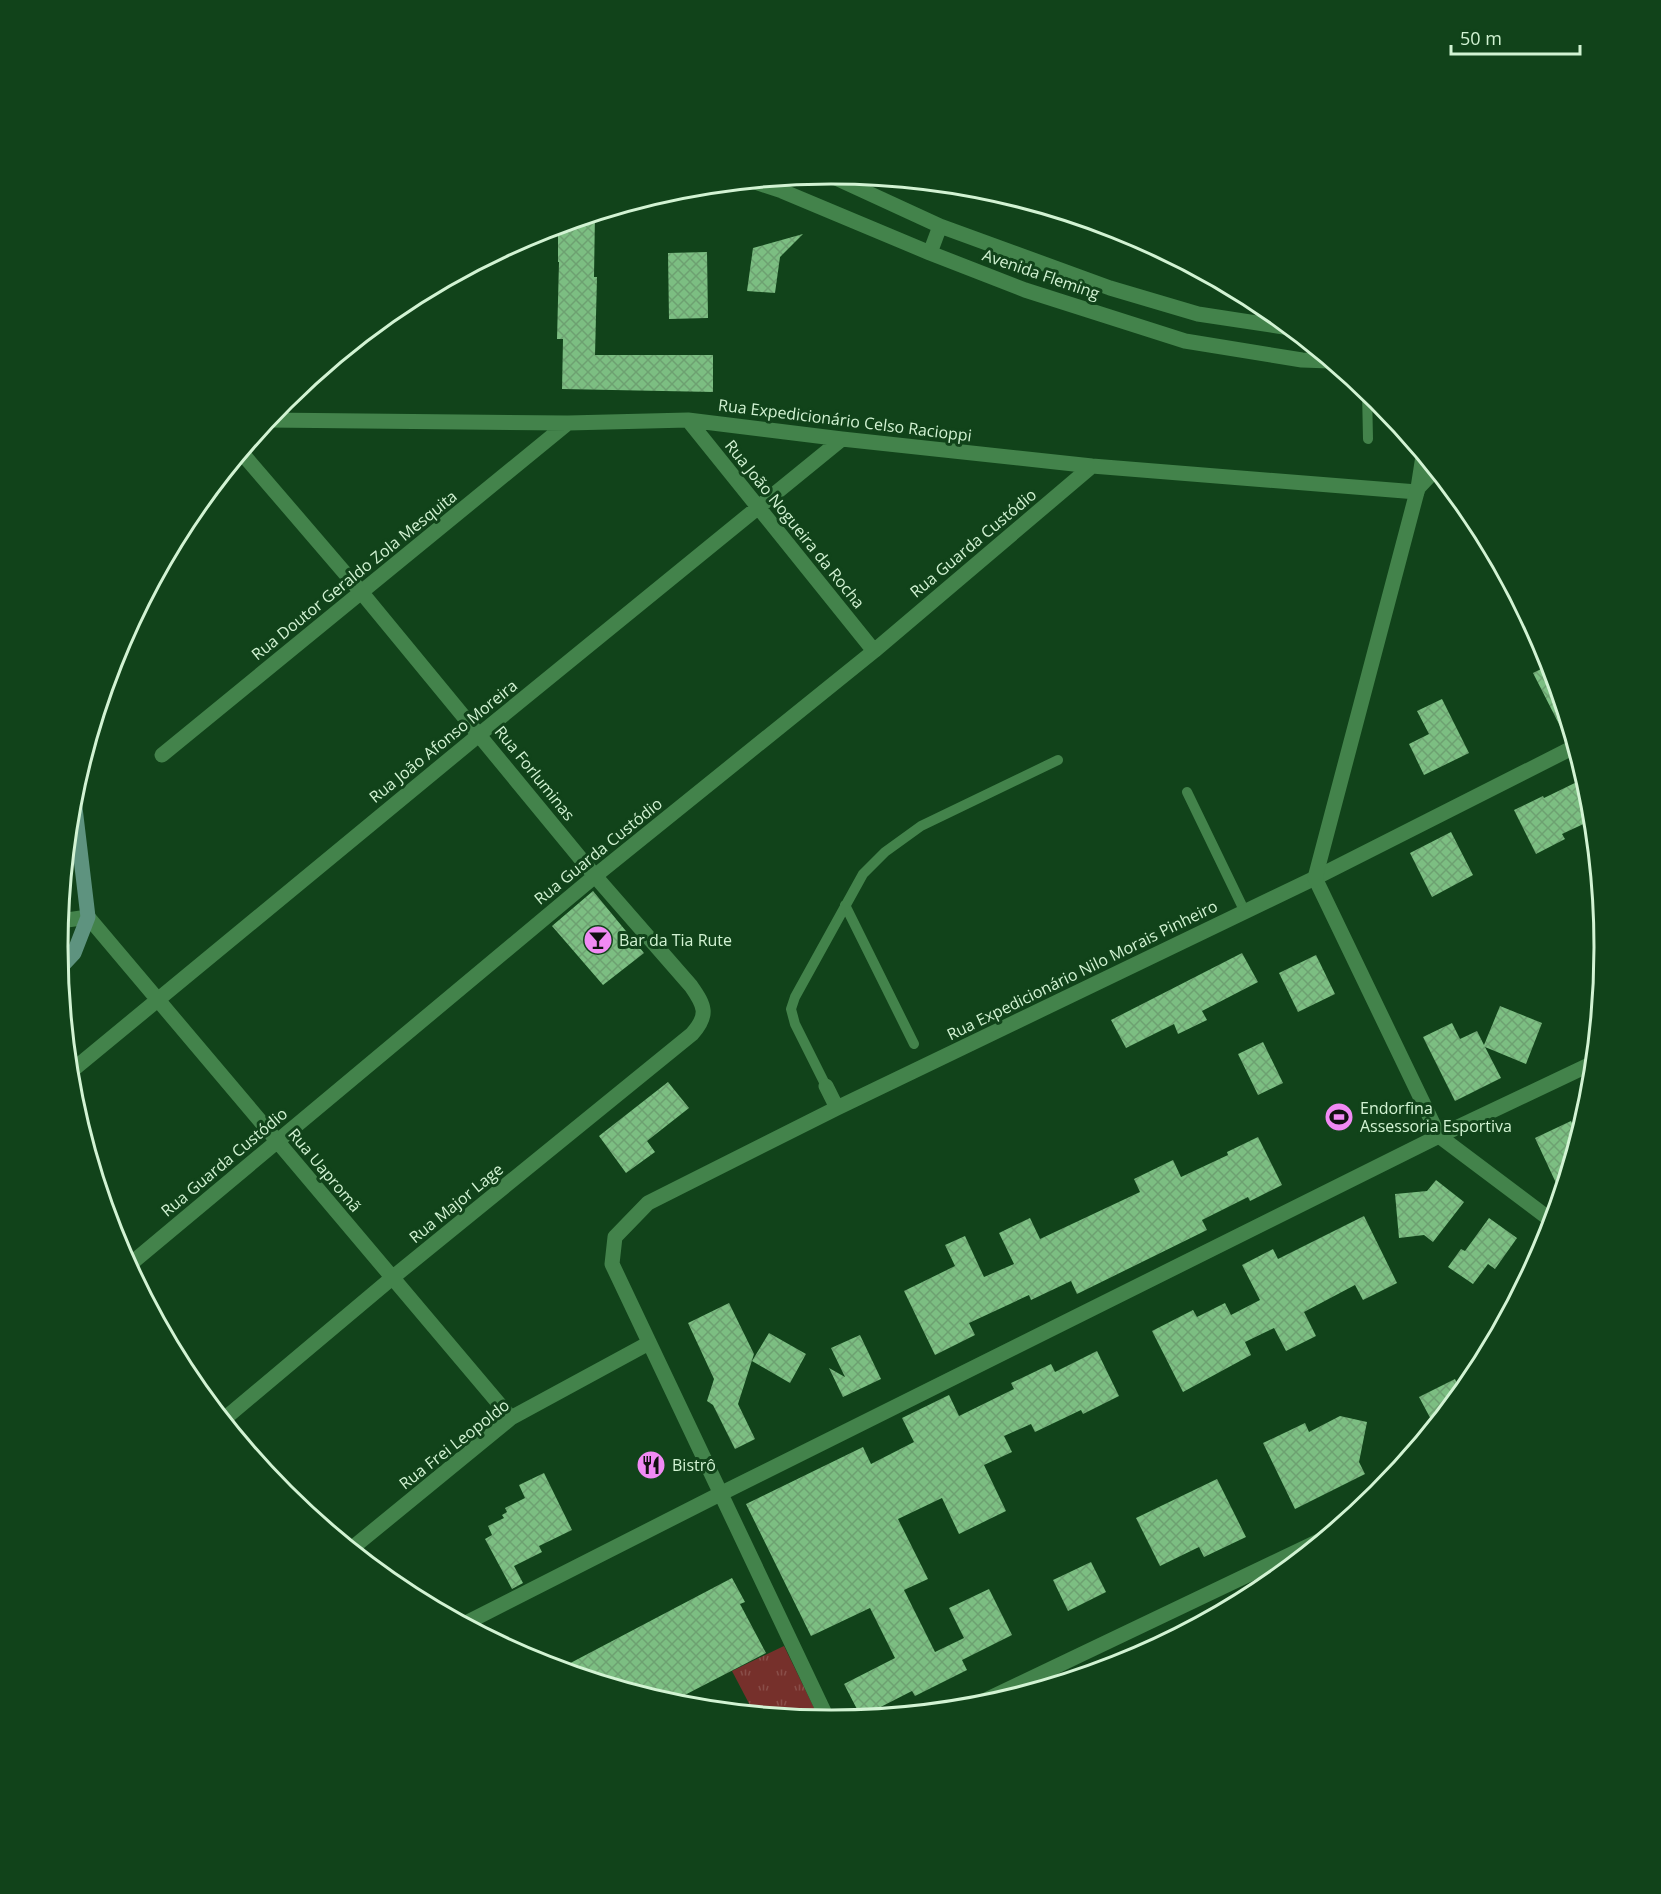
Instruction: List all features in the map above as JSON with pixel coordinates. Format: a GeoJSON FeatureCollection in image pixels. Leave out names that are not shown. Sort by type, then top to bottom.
{"type":"FeatureCollection","features":[{"type":"Feature","properties":{"kind":"main road"},"geometry":{"type":"LineString","coordinates":[[68,959],[74,953],[88,917],[77,827]]}},
{"type":"Feature","properties":{"kind":"street","name":"Avenida Fleming"},"geometry":{"type":"LineString","coordinates":[[851,185],[940,226],[1110,288],[1198,314],[1271,325]]}},
{"type":"Feature","properties":{"kind":"street","name":"Avenida Fleming"},"geometry":{"type":"LineString","coordinates":[[770,187],[1025,290],[1185,341],[1302,360],[1318,361]]}},
{"type":"Feature","properties":{"kind":"street"},"geometry":{"type":"LineString","coordinates":[[930,253],[940,226]]}},
{"type":"Feature","properties":{"kind":"street","name":"Rua Expedicionário Celso Racioppi"},"geometry":{"type":"LineString","coordinates":[[279,420],[568,423],[688,420],[1092,466],[1418,490]]}},
{"type":"Feature","properties":{"kind":"street","name":"Rua João Nogueira da Rocha"},"geometry":{"type":"LineString","coordinates":[[688,420],[874,651]]}},
{"type":"Feature","properties":{"kind":"street","name":"Rua Doutor Geraldo Zola Mesquita"},"geometry":{"type":"LineString","coordinates":[[162,755],[568,423]]}},
{"type":"Feature","properties":{"kind":"street","name":"Rua João Afonso Moreira"},"geometry":{"type":"LineString","coordinates":[[77,1066],[842,439]]}},
{"type":"Feature","properties":{"kind":"street","name":"Rua Forluminas"},"geometry":{"type":"LineString","coordinates":[[246,458],[480,734],[595,876],[691,986],[704,1010]]}},
{"type":"Feature","properties":{"kind":"street","name":"Rua Guarda Custódio"},"geometry":{"type":"LineString","coordinates":[[135,1260],[595,876],[874,651],[1092,466]]}},
{"type":"Feature","properties":{"kind":"street"},"geometry":{"type":"LineString","coordinates":[[1422,466],[1418,490],[1315,878],[1439,1136],[1544,1215]]}},
{"type":"Feature","properties":{"kind":"street"},"geometry":{"type":"LineString","coordinates":[[1418,490],[1430,476]]}},
{"type":"Feature","properties":{"kind":"street","name":"Rua Expedicionário Nilo Morais Pinheiro"},"geometry":{"type":"LineString","coordinates":[[649,1343],[612,1264],[615,1237],[648,1203],[837,1108],[1315,878],[1568,750]]}},
{"type":"Feature","properties":{"kind":"street"},"geometry":{"type":"LineString","coordinates":[[69,920],[88,917]]}},
{"type":"Feature","properties":{"kind":"street","name":"Rua Uapromã"},"geometry":{"type":"LineString","coordinates":[[88,917],[511,1418]]}},
{"type":"Feature","properties":{"kind":"street","name":"Rua Major Lage"},"geometry":{"type":"LineString","coordinates":[[229,1415],[392,1278],[692,1034],[702,1023],[704,1010]]}},
{"type":"Feature","properties":{"kind":"street"},"geometry":{"type":"LineString","coordinates":[[472,1620],[1439,1136],[1584,1067]]}},
{"type":"Feature","properties":{"kind":"street"},"geometry":{"type":"LineString","coordinates":[[826,1086],[837,1108]]}},
{"type":"Feature","properties":{"kind":"street"},"geometry":{"type":"LineString","coordinates":[[649,1343],[823,1710]]}},
{"type":"Feature","properties":{"kind":"street","name":"Rua Frei Leopoldo"},"geometry":{"type":"LineString","coordinates":[[357,1544],[511,1418],[649,1343]]}},
{"type":"Feature","properties":{"kind":"street"},"geometry":{"type":"LineString","coordinates":[[1011,1688],[1293,1553]]}},
{"type":"Feature","properties":{"kind":"lane"},"geometry":{"type":"LineString","coordinates":[[1367,404],[1368,439]]}},
{"type":"Feature","properties":{"kind":"lane"},"geometry":{"type":"LineString","coordinates":[[826,1086],[795,1024],[791,1009],[795,997],[863,874],[885,852],[921,826],[1058,760]]}},
{"type":"Feature","properties":{"kind":"lane"},"geometry":{"type":"LineString","coordinates":[[1187,792],[1245,912]]}},
{"type":"Feature","properties":{"kind":"lane"},"geometry":{"type":"LineString","coordinates":[[845,905],[914,1044]]}},
{"type":"Feature","properties":{"kind":"green space"},"geometry":{"type":"Polygon","coordinates":[[[784,1646],[815,1709],[750,1705],[732,1671],[784,1646]]]}},
{"type":"Feature","properties":{"kind":"building"},"geometry":{"type":"Polygon","coordinates":[[[595,221],[594,277],[597,277],[595,355],[713,355],[713,392],[562,389],[563,339],[557,339],[558,235],[595,221]]]}},
{"type":"Feature","properties":{"kind":"building"},"geometry":{"type":"Polygon","coordinates":[[[803,234],[780,257],[775,293],[747,291],[753,248],[803,234]]]}},
{"type":"Feature","properties":{"kind":"building"},"geometry":{"type":"Polygon","coordinates":[[[707,252],[708,318],[669,319],[668,253],[707,252]]]}},
{"type":"Feature","properties":{"kind":"building"},"geometry":{"type":"Polygon","coordinates":[[[1540,669],[1561,728],[1561,728],[1533,673],[1540,669]]]}},
{"type":"Feature","properties":{"kind":"building"},"geometry":{"type":"Polygon","coordinates":[[[1442,699],[1469,753],[1424,775],[1409,744],[1429,734],[1417,711],[1442,699]]]}},
{"type":"Feature","properties":{"kind":"building"},"geometry":{"type":"Polygon","coordinates":[[[1575,783],[1583,824],[1562,834],[1565,839],[1536,854],[1514,810],[1543,796],[1544,798],[1575,783]]]}},
{"type":"Feature","properties":{"kind":"building"},"geometry":{"type":"Polygon","coordinates":[[[1451,832],[1473,875],[1432,897],[1410,853],[1451,832]]]}},
{"type":"Feature","properties":{"kind":"building","name":"Bar da Tia Rute"},"geometry":{"type":"Polygon","coordinates":[[[593,891],[644,953],[603,985],[552,926],[593,891]]]}},
{"type":"Feature","properties":{"kind":"building"},"geometry":{"type":"Polygon","coordinates":[[[1242,953],[1258,982],[1202,1011],[1207,1020],[1178,1034],[1174,1024],[1126,1048],[1111,1020],[1242,953]]]}},
{"type":"Feature","properties":{"kind":"building"},"geometry":{"type":"Polygon","coordinates":[[[1316,955],[1335,994],[1298,1012],[1279,973],[1316,955]]]}},
{"type":"Feature","properties":{"kind":"building"},"geometry":{"type":"Polygon","coordinates":[[[1500,1006],[1542,1023],[1526,1064],[1485,1047],[1501,1078],[1455,1101],[1423,1037],[1452,1023],[1460,1039],[1477,1031],[1484,1045],[1500,1006]]]}},
{"type":"Feature","properties":{"kind":"building"},"geometry":{"type":"Polygon","coordinates":[[[1263,1042],[1283,1083],[1258,1095],[1238,1054],[1263,1042]]]}},
{"type":"Feature","properties":{"kind":"building"},"geometry":{"type":"Polygon","coordinates":[[[668,1082],[689,1108],[647,1141],[655,1152],[626,1173],[599,1136],[668,1082]]]}},
{"type":"Feature","properties":{"kind":"building"},"geometry":{"type":"Polygon","coordinates":[[[1571,1121],[1573,1124],[1568,1144],[1556,1183],[1535,1138],[1571,1121]]]}},
{"type":"Feature","properties":{"kind":"building"},"geometry":{"type":"Polygon","coordinates":[[[1258,1137],[1282,1185],[1250,1201],[1248,1197],[1202,1220],[1207,1230],[1077,1294],[1071,1281],[1031,1300],[1029,1295],[969,1323],[975,1335],[935,1355],[904,1291],[955,1266],[945,1245],[965,1236],[984,1277],[1014,1264],[999,1233],[1030,1218],[1040,1239],[1140,1192],[1134,1179],[1173,1160],[1181,1177],[1228,1155],[1227,1152],[1258,1137]]]}},
{"type":"Feature","properties":{"kind":"building"},"geometry":{"type":"Polygon","coordinates":[[[1436,1180],[1464,1202],[1433,1242],[1424,1235],[1399,1238],[1395,1194],[1427,1191],[1436,1180]]]}},
{"type":"Feature","properties":{"kind":"building"},"geometry":{"type":"Polygon","coordinates":[[[1364,1216],[1397,1283],[1363,1300],[1355,1285],[1304,1312],[1316,1336],[1286,1351],[1274,1328],[1245,1342],[1251,1355],[1183,1392],[1152,1331],[1193,1310],[1197,1317],[1225,1303],[1231,1315],[1260,1300],[1242,1265],[1273,1249],[1278,1259],[1364,1216]]]}},
{"type":"Feature","properties":{"kind":"building"},"geometry":{"type":"Polygon","coordinates":[[[1489,1218],[1517,1238],[1495,1269],[1488,1264],[1473,1284],[1448,1267],[1461,1249],[1465,1251],[1489,1218]]]}},
{"type":"Feature","properties":{"kind":"building"},"geometry":{"type":"Polygon","coordinates":[[[729,1303],[754,1354],[738,1404],[755,1439],[735,1449],[713,1405],[707,1401],[714,1379],[688,1323],[729,1303]]]}},
{"type":"Feature","properties":{"kind":"building"},"geometry":{"type":"Polygon","coordinates":[[[769,1333],[806,1354],[790,1383],[752,1361],[769,1333]]]}},
{"type":"Feature","properties":{"kind":"building"},"geometry":{"type":"Polygon","coordinates":[[[860,1335],[881,1379],[843,1397],[829,1368],[845,1377],[831,1348],[860,1335]]]}},
{"type":"Feature","properties":{"kind":"building"},"geometry":{"type":"Polygon","coordinates":[[[1097,1351],[1119,1396],[1083,1414],[1081,1410],[1035,1432],[1031,1424],[1004,1436],[1012,1452],[984,1465],[1006,1511],[959,1534],[942,1498],[898,1519],[928,1579],[904,1590],[935,1652],[964,1638],[949,1608],[989,1589],[1012,1635],[962,1660],[967,1670],[915,1696],[912,1691],[879,1708],[857,1709],[844,1684],[895,1658],[870,1608],[811,1636],[746,1504],[863,1447],[871,1464],[914,1442],[902,1418],[949,1395],[959,1416],[1014,1389],[1011,1383],[1051,1364],[1055,1372],[1097,1351]]]}},
{"type":"Feature","properties":{"kind":"building"},"geometry":{"type":"Polygon","coordinates":[[[1455,1379],[1457,1383],[1430,1418],[1419,1397],[1455,1379]]]}},
{"type":"Feature","properties":{"kind":"building"},"geometry":{"type":"Polygon","coordinates":[[[1340,1416],[1367,1422],[1359,1462],[1365,1474],[1295,1509],[1263,1443],[1305,1423],[1309,1432],[1340,1416]]]}},
{"type":"Feature","properties":{"kind":"building"},"geometry":{"type":"Polygon","coordinates":[[[544,1473],[572,1530],[539,1546],[542,1552],[514,1566],[523,1583],[512,1589],[485,1539],[492,1535],[488,1526],[504,1518],[502,1515],[507,1512],[505,1508],[525,1498],[519,1485],[544,1473]]]}},
{"type":"Feature","properties":{"kind":"building"},"geometry":{"type":"Polygon","coordinates":[[[1217,1479],[1246,1537],[1204,1557],[1199,1547],[1160,1566],[1136,1518],[1217,1479]]]}},
{"type":"Feature","properties":{"kind":"building"},"geometry":{"type":"Polygon","coordinates":[[[1091,1562],[1106,1592],[1068,1611],[1053,1580],[1091,1562]]]}},
{"type":"Feature","properties":{"kind":"building"},"geometry":{"type":"Polygon","coordinates":[[[732,1578],[745,1602],[740,1604],[766,1653],[685,1695],[633,1684],[569,1664],[732,1578]]]}},
{"type":"Feature","properties":{"kind":"place","name":"Bar da Tia Rute"},"geometry":{"type":"Point","coordinates":[598,940]}},
{"type":"Feature","properties":{"kind":"place","name":"Endorfina Assessoria Esportiva"},"geometry":{"type":"Point","coordinates":[1339,1117]}},
{"type":"Feature","properties":{"kind":"place","name":"Bistrô"},"geometry":{"type":"Point","coordinates":[651,1465]}}]}
